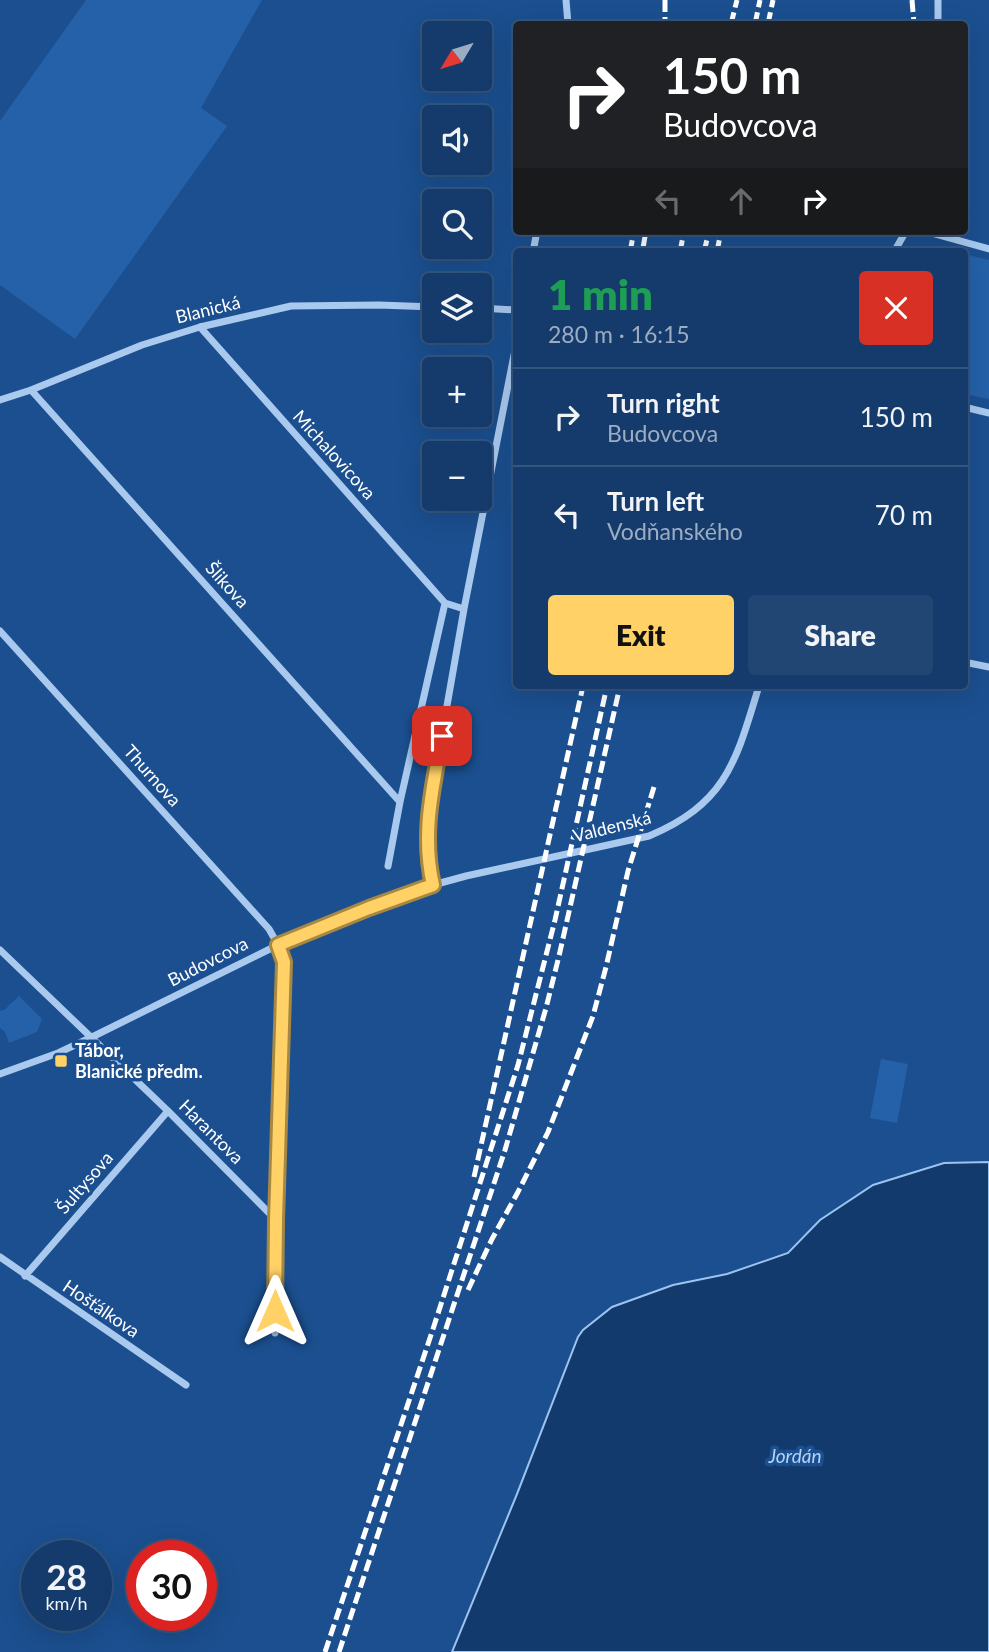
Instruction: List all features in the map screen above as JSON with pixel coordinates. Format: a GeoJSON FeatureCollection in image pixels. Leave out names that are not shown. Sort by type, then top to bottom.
{"type":"FeatureCollection","features":[{"type":"Feature","properties":{"kind":"street"},"geometry":{"type":"LineString","coordinates":[[566,0],[568,21]]}},
{"type":"Feature","properties":{"kind":"street"},"geometry":{"type":"LineString","coordinates":[[938,0],[938,21]]}},
{"type":"Feature","properties":{"kind":"street"},"geometry":{"type":"LineString","coordinates":[[939,235],[989,248]]}},
{"type":"Feature","properties":{"kind":"street","name":"Blanická"},"geometry":{"type":"LineString","coordinates":[[0,400],[142,345],[200,327],[291,306],[422,307]]}},
{"type":"Feature","properties":{"kind":"street"},"geometry":{"type":"LineString","coordinates":[[492,309],[513,310]]}},
{"type":"Feature","properties":{"kind":"street","name":"Michalovicova"},"geometry":{"type":"LineString","coordinates":[[200,327],[445,604]]}},
{"type":"Feature","properties":{"kind":"street"},"geometry":{"type":"LineString","coordinates":[[433,885],[427,824],[464,610],[513,360]]}},
{"type":"Feature","properties":{"kind":"street","name":"Šlikova"},"geometry":{"type":"LineString","coordinates":[[31,390],[400,802]]}},
{"type":"Feature","properties":{"kind":"street"},"geometry":{"type":"LineString","coordinates":[[968,408],[989,413]]}},
{"type":"Feature","properties":{"kind":"street"},"geometry":{"type":"LineString","coordinates":[[388,866],[445,604],[464,610]]}},
{"type":"Feature","properties":{"kind":"street","name":"Thurnova"},"geometry":{"type":"LineString","coordinates":[[0,631],[268,929],[278,945]]}},
{"type":"Feature","properties":{"kind":"street"},"geometry":{"type":"LineString","coordinates":[[968,663],[989,667]]}},
{"type":"Feature","properties":{"kind":"street","name":"Valdenská"},"geometry":{"type":"LineString","coordinates":[[433,885],[649,836],[665,829],[696,810],[714,794],[727,776],[758,689]]}},
{"type":"Feature","properties":{"kind":"street","name":"Budovcova"},"geometry":{"type":"LineString","coordinates":[[0,1074],[58,1053],[278,945],[433,885]]}},
{"type":"Feature","properties":{"kind":"street"},"geometry":{"type":"LineString","coordinates":[[275,1333],[284,962],[278,945]]}},
{"type":"Feature","properties":{"kind":"street","name":"Harantova"},"geometry":{"type":"LineString","coordinates":[[0,950],[168,1111],[276,1220]]}},
{"type":"Feature","properties":{"kind":"street","name":"Šultysova"},"geometry":{"type":"LineString","coordinates":[[25,1276],[168,1111]]}},
{"type":"Feature","properties":{"kind":"street","name":"Hošťálkova"},"geometry":{"type":"LineString","coordinates":[[0,1257],[186,1385]]}},
{"type":"Feature","properties":{"kind":"shaded area"},"geometry":{"type":"Polygon","coordinates":[[[86,0],[262,0],[201,108],[227,126],[75,339],[0,285],[0,121],[86,0]]]}},
{"type":"Feature","properties":{"kind":"shaded area"},"geometry":{"type":"Polygon","coordinates":[[[968,255],[989,260],[989,399],[968,395],[968,255]]]}},
{"type":"Feature","properties":{"kind":"shaded area"},"geometry":{"type":"Polygon","coordinates":[[[19,996],[42,1019],[37,1032],[9,1043],[5,1032],[0,1028],[0,1011],[19,996]]]}},
{"type":"Feature","properties":{"kind":"shaded area"},"geometry":{"type":"Polygon","coordinates":[[[881,1059],[908,1064],[897,1123],[870,1118],[881,1059]]]}},
{"type":"Feature","properties":{"kind":"water","name":"Jordán"},"geometry":{"type":"Polygon","coordinates":[[[989,1162],[989,1652],[452,1652],[583,1330],[612,1307],[673,1285],[727,1274],[788,1253],[820,1220],[873,1185],[944,1163],[989,1162]]]}},
{"type":"Feature","properties":{"kind":"railway"},"geometry":{"type":"LineString","coordinates":[[665,0],[665,21]]}},
{"type":"Feature","properties":{"kind":"railway"},"geometry":{"type":"LineString","coordinates":[[732,21],[737,0]]}},
{"type":"Feature","properties":{"kind":"railway"},"geometry":{"type":"LineString","coordinates":[[756,21],[760,0]]}},
{"type":"Feature","properties":{"kind":"railway"},"geometry":{"type":"LineString","coordinates":[[769,21],[773,0]]}},
{"type":"Feature","properties":{"kind":"railway"},"geometry":{"type":"LineString","coordinates":[[912,0],[914,21]]}},
{"type":"Feature","properties":{"kind":"railway"},"geometry":{"type":"LineString","coordinates":[[631,248],[633,235]]}},
{"type":"Feature","properties":{"kind":"railway"},"geometry":{"type":"LineString","coordinates":[[643,248],[645,235]]}},
{"type":"Feature","properties":{"kind":"railway"},"geometry":{"type":"LineString","coordinates":[[681,248],[683,235]]}},
{"type":"Feature","properties":{"kind":"railway"},"geometry":{"type":"LineString","coordinates":[[705,248],[708,235]]}},
{"type":"Feature","properties":{"kind":"railway"},"geometry":{"type":"LineString","coordinates":[[718,248],[720,235]]}},
{"type":"Feature","properties":{"kind":"railway"},"geometry":{"type":"LineString","coordinates":[[474,1177],[582,689]]}},
{"type":"Feature","properties":{"kind":"railway"},"geometry":{"type":"LineString","coordinates":[[325,1652],[518,1065],[555,920],[606,689]]}},
{"type":"Feature","properties":{"kind":"railway"},"geometry":{"type":"LineString","coordinates":[[339,1652],[505,1150],[559,956],[619,689]]}},
{"type":"Feature","properties":{"kind":"railway"},"geometry":{"type":"LineString","coordinates":[[468,1290],[548,1132],[593,1016],[628,871],[654,787]]}},
{"type":"Feature","properties":{"kind":"place","name":"Tábor, Blanické předm."},"geometry":{"type":"Point","coordinates":[61,1061]}},
{"type":"Feature","properties":{"kind":"route"},"geometry":{"type":"LineString","coordinates":[[275,1311],[284,962],[278,945],[433,885],[427,824],[442,736]]}}]}
